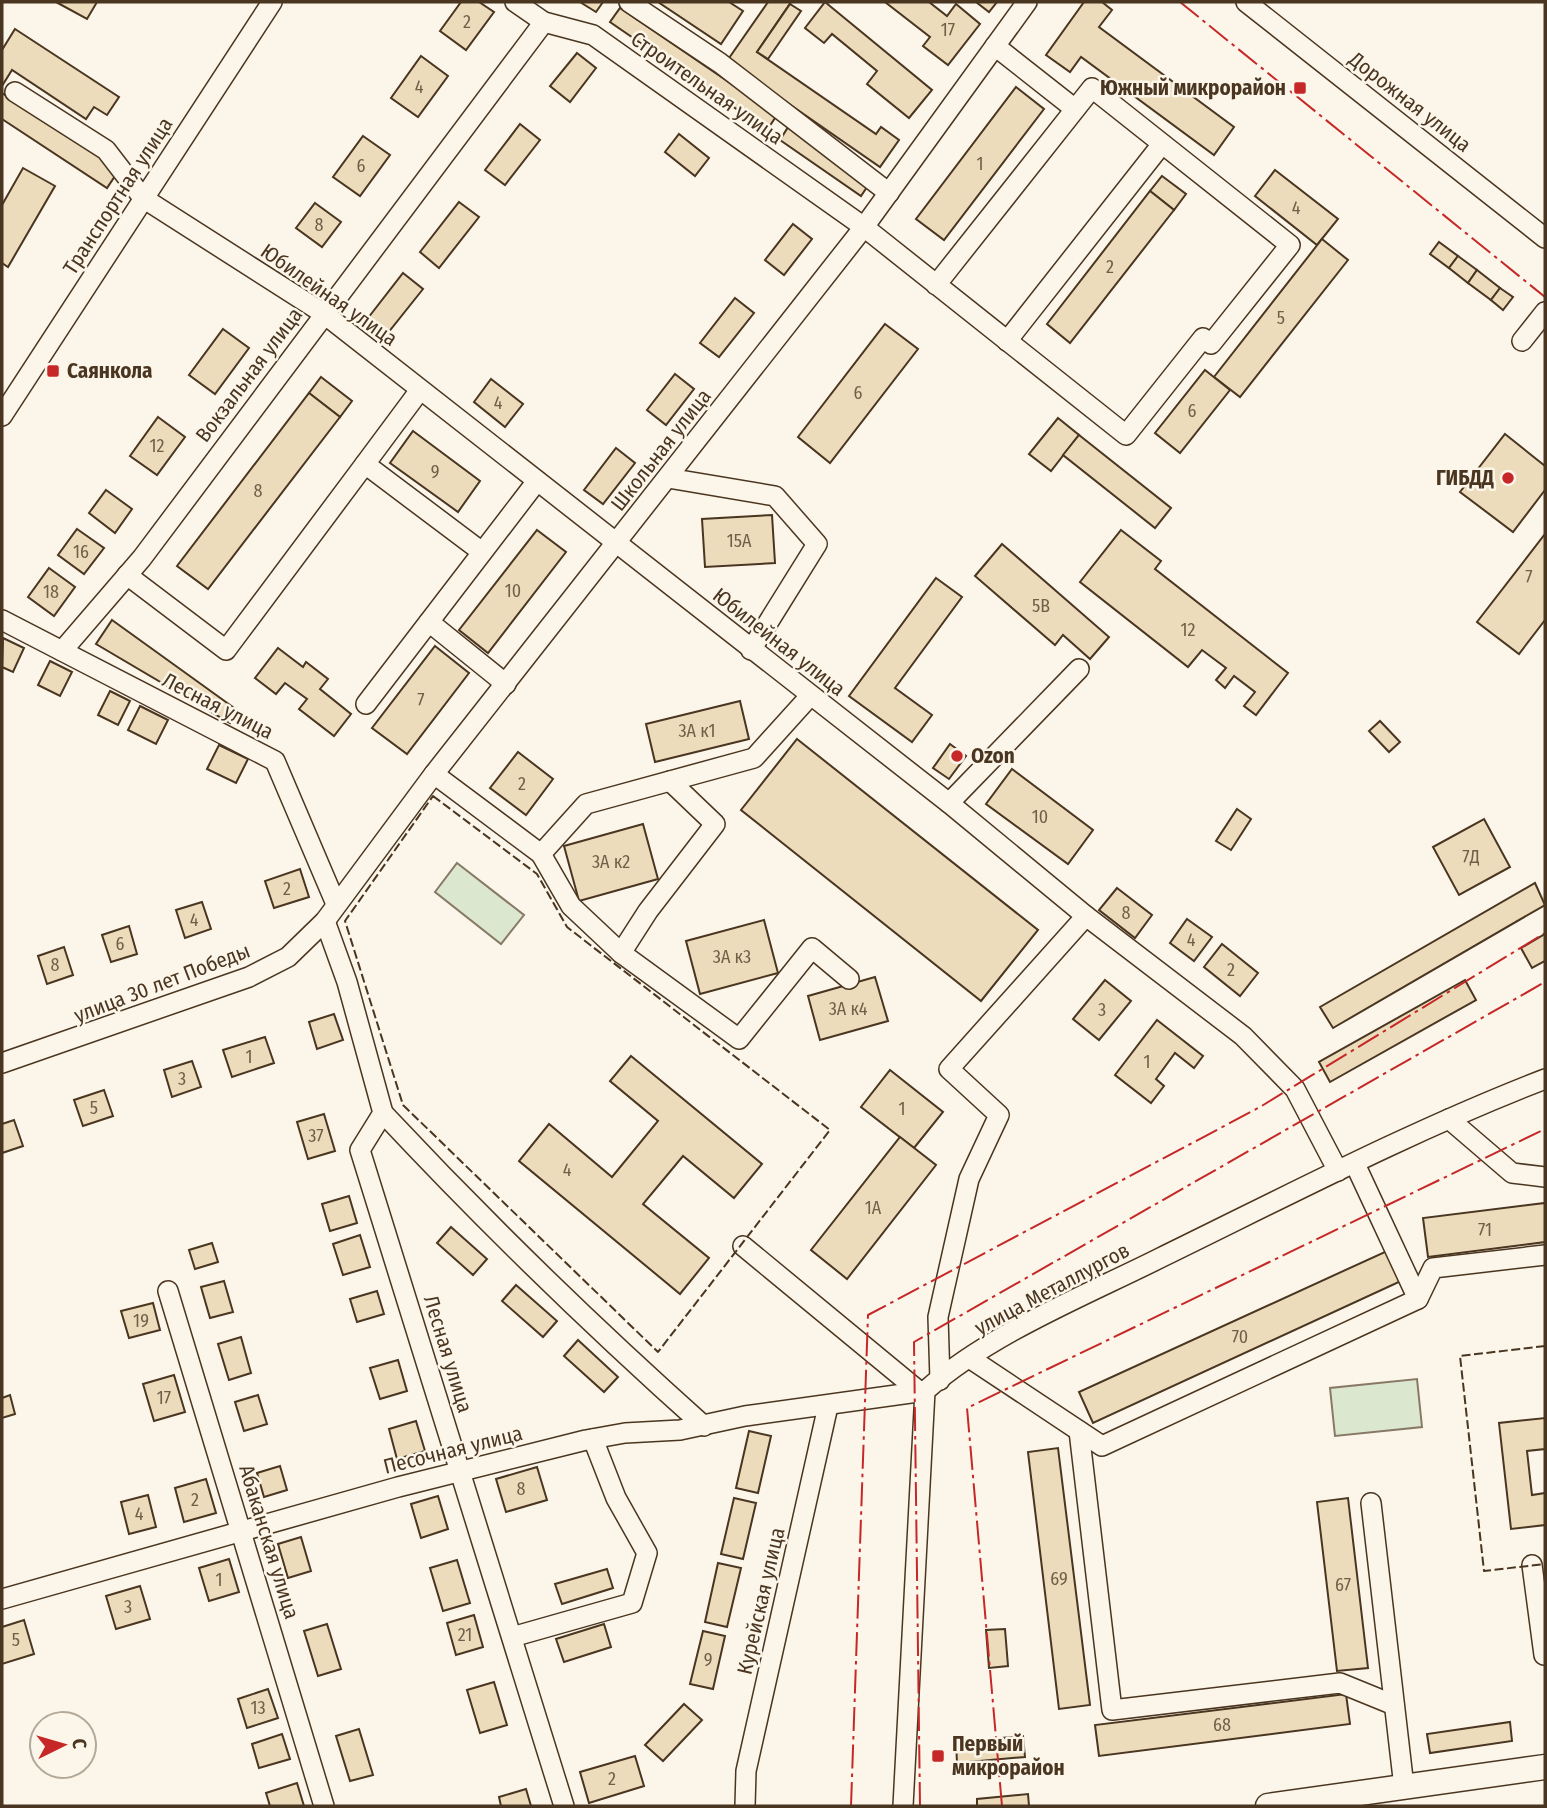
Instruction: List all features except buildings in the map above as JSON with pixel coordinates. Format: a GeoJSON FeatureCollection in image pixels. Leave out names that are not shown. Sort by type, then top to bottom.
{"type":"FeatureCollection","features":[{"type":"Feature","properties":{"kind":"main road"},"geometry":{"type":"LineString","coordinates":[[1268,1806],[1545,1767]]}},
{"type":"Feature","properties":{"kind":"street","name":"Транспортная улица"},"geometry":{"type":"LineString","coordinates":[[2,416],[272,2]]}},
{"type":"Feature","properties":{"kind":"street","name":"Строительная улица"},"geometry":{"type":"LineString","coordinates":[[515,2],[544,22],[593,35],[864,228],[1126,435],[1203,338],[1211,344],[1290,245],[1162,144]]}},
{"type":"Feature","properties":{"kind":"street"},"geometry":{"type":"LineString","coordinates":[[629,2],[720,63],[889,193]]}},
{"type":"Feature","properties":{"kind":"street","name":"Школьная улица"},"geometry":{"type":"LineString","coordinates":[[325,921],[434,774],[864,228],[1027,2]]}},
{"type":"Feature","properties":{"kind":"street","name":"Дорожная улица"},"geometry":{"type":"LineString","coordinates":[[1247,2],[1545,238]]}},
{"type":"Feature","properties":{"kind":"street","name":"Вокзальная улица"},"geometry":{"type":"LineString","coordinates":[[62,651],[127,575],[544,22]]}},
{"type":"Feature","properties":{"kind":"street"},"geometry":{"type":"LineString","coordinates":[[995,46],[1075,109]]}},
{"type":"Feature","properties":{"kind":"street"},"geometry":{"type":"LineString","coordinates":[[936,285],[1092,88],[1162,144],[1007,341]]}},
{"type":"Feature","properties":{"kind":"street","name":"Юбилейная улица"},"geometry":{"type":"LineString","coordinates":[[15,92],[106,150],[143,198],[323,313],[949,803],[1086,916],[1243,1036],[1295,1089],[1346,1167],[1418,1299]]}},
{"type":"Feature","properties":{"kind":"street"},"geometry":{"type":"LineString","coordinates":[[1522,341],[1545,312]]}},
{"type":"Feature","properties":{"kind":"street"},"geometry":{"type":"LineString","coordinates":[[127,575],[226,650],[420,390]]}},
{"type":"Feature","properties":{"kind":"street"},"geometry":{"type":"LineString","coordinates":[[365,464],[482,552]]}},
{"type":"Feature","properties":{"kind":"street"},"geometry":{"type":"LineString","coordinates":[[668,478],[775,496],[817,544],[751,650]]}},
{"type":"Feature","properties":{"kind":"street"},"geometry":{"type":"LineString","coordinates":[[366,704],[537,481]]}},
{"type":"Feature","properties":{"kind":"street","name":"Лесная улица"},"geometry":{"type":"LineString","coordinates":[[2,621],[275,761],[336,904]]}},
{"type":"Feature","properties":{"kind":"street"},"geometry":{"type":"LineString","coordinates":[[429,622],[506,684]]}},
{"type":"Feature","properties":{"kind":"street"},"geometry":{"type":"LineString","coordinates":[[949,803],[1080,669]]}},
{"type":"Feature","properties":{"kind":"street"},"geometry":{"type":"LineString","coordinates":[[541,855],[586,804],[754,758],[810,696]]}},
{"type":"Feature","properties":{"kind":"street"},"geometry":{"type":"LineString","coordinates":[[434,774],[541,855],[571,906],[621,953],[739,1039],[812,948],[849,979]]}},
{"type":"Feature","properties":{"kind":"street"},"geometry":{"type":"LineString","coordinates":[[621,953],[648,911],[715,824],[670,781]]}},
{"type":"Feature","properties":{"kind":"street"},"geometry":{"type":"LineString","coordinates":[[903,1806],[928,1387],[938,1317],[969,1179],[999,1115],[949,1069],[1086,916]]}},
{"type":"Feature","properties":{"kind":"street"},"geometry":{"type":"LineString","coordinates":[[325,921],[347,982],[383,1113],[468,1204],[596,1329],[704,1426]]}},
{"type":"Feature","properties":{"kind":"street","name":"улица 30 лет Победы"},"geometry":{"type":"LineString","coordinates":[[2,1063],[249,977],[288,957],[325,921]]}},
{"type":"Feature","properties":{"kind":"street","name":"улица Металлургов"},"geometry":{"type":"LineString","coordinates":[[928,1387],[1004,1335],[1346,1167],[1449,1119],[1545,1079]]}},
{"type":"Feature","properties":{"kind":"street","name":"Лесная улица"},"geometry":{"type":"LineString","coordinates":[[383,1113],[360,1150],[564,1806]]}},
{"type":"Feature","properties":{"kind":"street"},"geometry":{"type":"LineString","coordinates":[[1449,1119],[1512,1173],[1545,1177]]}},
{"type":"Feature","properties":{"kind":"street"},"geometry":{"type":"LineString","coordinates":[[743,1246],[928,1387]]}},
{"type":"Feature","properties":{"kind":"street"},"geometry":{"type":"LineString","coordinates":[[971,1359],[1102,1446],[1418,1299],[1433,1268],[1545,1255]]}},
{"type":"Feature","properties":{"kind":"street","name":"Абаканская улица"},"geometry":{"type":"LineString","coordinates":[[168,1292],[243,1531],[324,1806]]}},
{"type":"Feature","properties":{"kind":"street","name":"Песочная улица"},"geometry":{"type":"LineString","coordinates":[[2,1599],[460,1471],[593,1439],[625,1433],[704,1426],[745,1416],[828,1406],[928,1387]]}},
{"type":"Feature","properties":{"kind":"street","name":"Курейская улица"},"geometry":{"type":"LineString","coordinates":[[745,1806],[746,1771],[828,1406]]}},
{"type":"Feature","properties":{"kind":"street"},"geometry":{"type":"LineString","coordinates":[[1079,1431],[1112,1710],[1340,1683],[1394,1705]]}},
{"type":"Feature","properties":{"kind":"street"},"geometry":{"type":"LineString","coordinates":[[512,1637],[632,1603],[647,1553],[616,1498],[593,1439]]}},
{"type":"Feature","properties":{"kind":"street"},"geometry":{"type":"LineString","coordinates":[[1371,1503],[1404,1787]]}},
{"type":"Feature","properties":{"kind":"street"},"geometry":{"type":"LineString","coordinates":[[1532,1565],[1545,1662]]}},
{"type":"Feature","properties":{"kind":"green space"},"geometry":{"type":"Polygon","coordinates":[[[457,863],[524,915],[501,944],[435,892],[457,863]]]}},
{"type":"Feature","properties":{"kind":"green space"},"geometry":{"type":"Polygon","coordinates":[[[1417,1379],[1422,1427],[1335,1436],[1330,1388],[1417,1379]]]}},
{"type":"Feature","properties":{"kind":"fence"},"geometry":{"type":"LineString","coordinates":[[433,796],[537,874],[567,927],[830,1130],[658,1352],[403,1105],[345,921],[433,796]]}},
{"type":"Feature","properties":{"kind":"fence"},"geometry":{"type":"LineString","coordinates":[[1545,1346],[1460,1356],[1484,1571],[1545,1564]]}},
{"type":"Feature","properties":{"kind":"power"},"geometry":{"type":"LineString","coordinates":[[1180,2],[1545,297]]}},
{"type":"Feature","properties":{"kind":"power"},"geometry":{"type":"LineString","coordinates":[[851,1806],[868,1315],[1260,1107],[1545,933]]}},
{"type":"Feature","properties":{"kind":"power"},"geometry":{"type":"LineString","coordinates":[[920,1806],[914,1342],[1545,982]]}},
{"type":"Feature","properties":{"kind":"power"},"geometry":{"type":"LineString","coordinates":[[1002,1806],[967,1408],[1545,1129]]}},
{"type":"Feature","properties":{"kind":"place","name":"Южный микрорайон"},"geometry":{"type":"Point","coordinates":[1300,88]}},
{"type":"Feature","properties":{"kind":"place","name":"Саянкола"},"geometry":{"type":"Point","coordinates":[53,371]}},
{"type":"Feature","properties":{"kind":"place","name":"ГИБДД"},"geometry":{"type":"Point","coordinates":[1508,478]}},
{"type":"Feature","properties":{"kind":"place","name":"Ozon"},"geometry":{"type":"Point","coordinates":[957,756]}},
{"type":"Feature","properties":{"kind":"place","name":"Первый микрорайон"},"geometry":{"type":"Point","coordinates":[938,1756]}}]}
